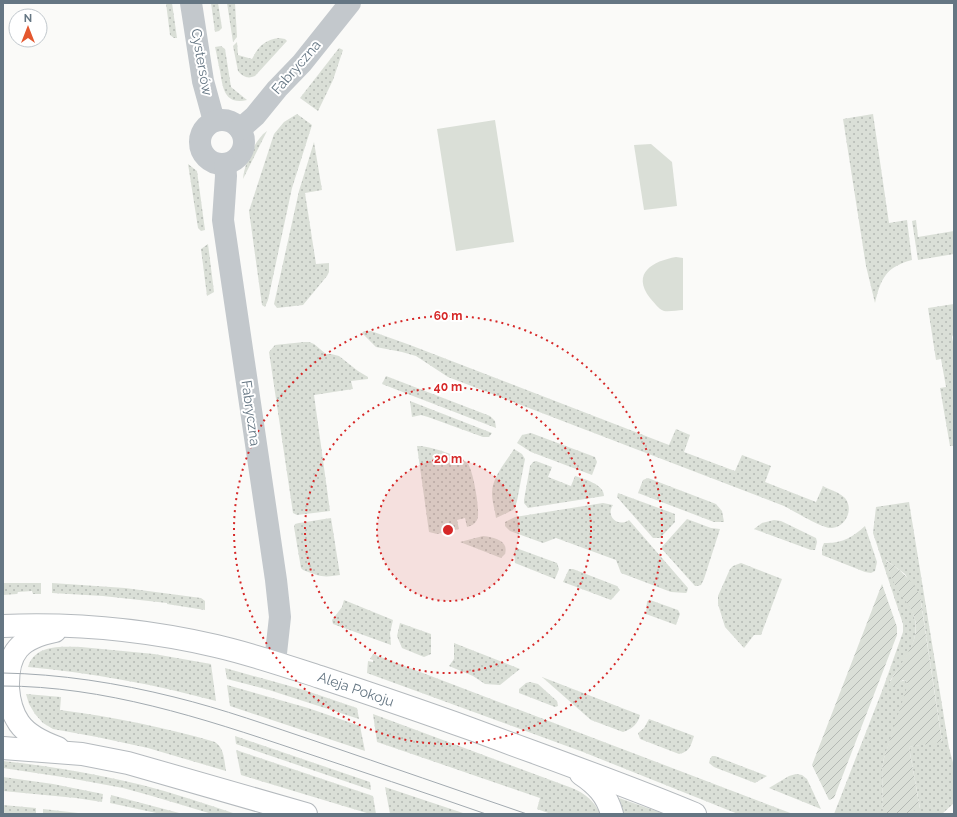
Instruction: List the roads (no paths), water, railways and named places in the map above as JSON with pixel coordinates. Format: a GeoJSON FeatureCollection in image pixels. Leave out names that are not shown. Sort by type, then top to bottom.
{"type":"FeatureCollection","features":[{"type":"Feature","properties":{"kind":"main road","name":"Aleja Pokoju"},"geometry":{"type":"LineString","coordinates":[[3,626],[90,627],[134,632],[187,640],[275,662],[431,715],[621,784],[695,814]]}},
{"type":"Feature","properties":{"kind":"main road"},"geometry":{"type":"LineString","coordinates":[[90,627],[49,632],[34,637],[27,641],[14,655],[9,666],[8,673],[10,702],[19,724],[25,730],[41,740],[60,748],[128,763],[306,814]]}},
{"type":"Feature","properties":{"kind":"main road"},"geometry":{"type":"LineString","coordinates":[[3,748],[82,754]]}},
{"type":"Feature","properties":{"kind":"main road"},"geometry":{"type":"LineString","coordinates":[[556,761],[582,775],[598,787],[606,799],[612,814]]}},
{"type":"Feature","properties":{"kind":"street","name":"Cystersów"},"geometry":{"type":"LineString","coordinates":[[191,3],[203,81],[214,121]]}},
{"type":"Feature","properties":{"kind":"street","name":"Fabryczna"},"geometry":{"type":"LineString","coordinates":[[240,129],[255,116],[277,89],[302,63],[350,3]]}},
{"type":"Feature","properties":{"kind":"street"},"geometry":{"type":"LineString","coordinates":[[221,120],[235,124],[240,129],[244,136],[244,144],[238,158],[232,162],[218,164],[206,158],[200,146],[200,138],[208,125],[214,121],[221,120]]}},
{"type":"Feature","properties":{"kind":"street","name":"Fabryczna"},"geometry":{"type":"LineString","coordinates":[[225,164],[226,176],[223,220],[275,573],[280,618],[275,662]]}},
{"type":"Feature","properties":{"kind":"tram line"},"geometry":{"type":"LineString","coordinates":[[3,673],[46,675],[89,680],[132,687],[192,702],[228,712],[318,742],[527,814]]}},
{"type":"Feature","properties":{"kind":"tram line"},"geometry":{"type":"LineString","coordinates":[[3,686],[41,687],[115,698],[152,706],[225,726],[486,814]]}}]}
